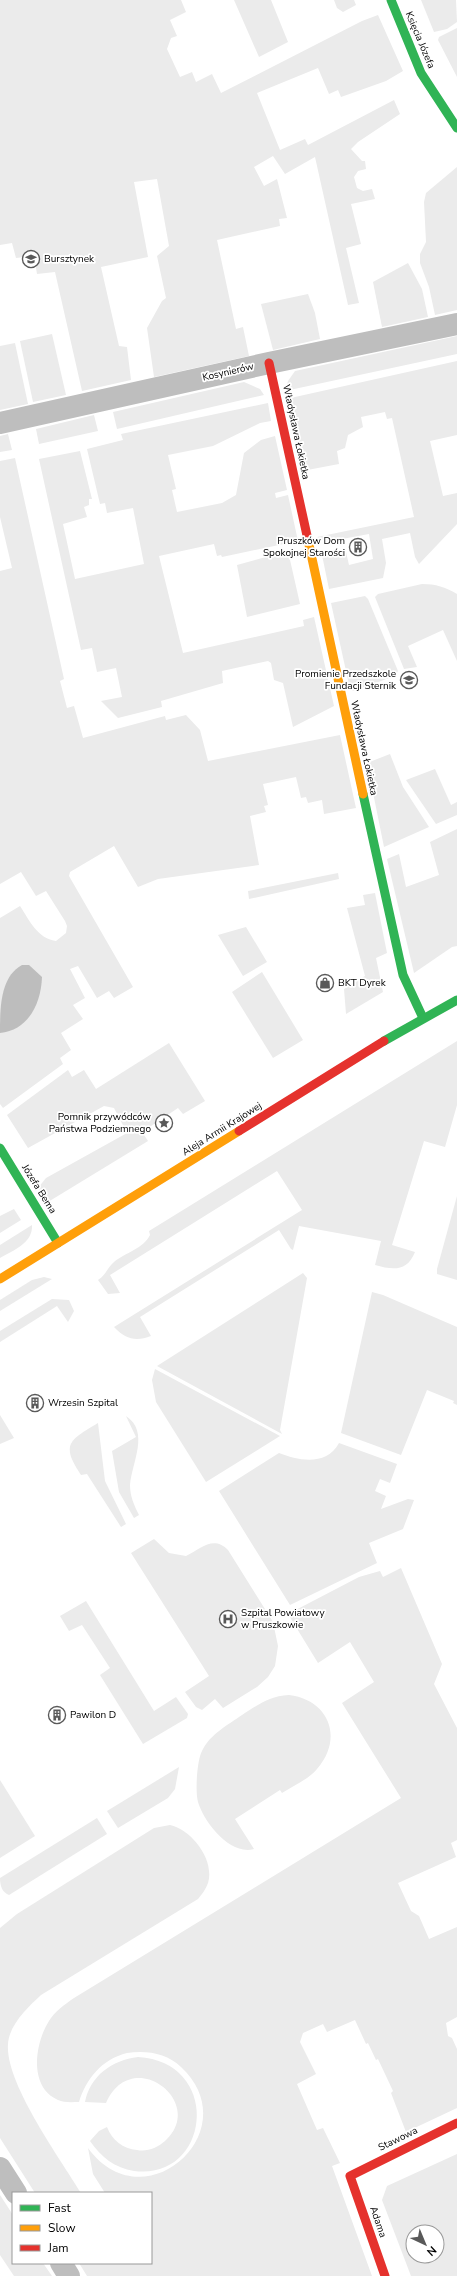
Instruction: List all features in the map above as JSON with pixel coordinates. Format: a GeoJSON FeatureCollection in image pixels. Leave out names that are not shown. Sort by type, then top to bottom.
{"type":"FeatureCollection","features":[{"type":"Feature","properties":{"kind":"street","name":"Księcia Józefa"},"geometry":{"type":"LineString","coordinates":[[392,0],[421,73],[457,128]]}},
{"type":"Feature","properties":{"kind":"street","name":"Kosynierów"},"geometry":{"type":"LineString","coordinates":[[0,423],[270,363],[457,324]]}},
{"type":"Feature","properties":{"kind":"street","name":"Władysława Łokietka"},"geometry":{"type":"LineString","coordinates":[[270,363],[402,967],[409,990],[423,1018]]}},
{"type":"Feature","properties":{"kind":"street","name":"Aleja Armii Krajowej"},"geometry":{"type":"LineString","coordinates":[[0,1279],[423,1018],[457,1000]]}},
{"type":"Feature","properties":{"kind":"street","name":"Józefa Bema"},"geometry":{"type":"LineString","coordinates":[[0,1148],[58,1243]]}},
{"type":"Feature","properties":{"kind":"street","name":"Stawowa"},"geometry":{"type":"LineString","coordinates":[[350,2176],[457,2123]]}},
{"type":"Feature","properties":{"kind":"street"},"geometry":{"type":"LineString","coordinates":[[0,2168],[15,2192]]}},
{"type":"Feature","properties":{"kind":"street","name":"Adama"},"geometry":{"type":"LineString","coordinates":[[350,2176],[385,2276]]}},
{"type":"Feature","properties":{"kind":"street"},"geometry":{"type":"LineString","coordinates":[[62,2264],[69,2276]]}},
{"type":"Feature","properties":{"kind":"shaded area"},"geometry":{"type":"Polygon","coordinates":[[[0,0],[181,0],[186,12],[170,20],[177,36],[171,38],[167,49],[180,77],[192,72],[196,82],[212,74],[221,93],[362,21],[378,15],[403,71],[386,81],[341,97],[338,90],[329,94],[318,68],[257,93],[280,150],[305,139],[308,145],[394,100],[400,114],[358,142],[351,149],[362,161],[365,161],[366,169],[358,171],[354,177],[357,188],[363,191],[372,189],[375,199],[351,204],[361,244],[346,248],[359,303],[348,305],[315,157],[285,174],[273,156],[254,167],[264,186],[277,179],[287,218],[279,219],[280,226],[217,240],[236,329],[243,327],[249,356],[154,377],[147,328],[162,301],[166,298],[157,256],[169,246],[157,179],[134,182],[148,257],[101,267],[119,346],[127,347],[131,380],[82,391],[55,272],[37,274],[34,256],[16,258],[12,243],[0,245],[0,0]]]}},
{"type":"Feature","properties":{"kind":"shaded area"},"geometry":{"type":"Polygon","coordinates":[[[234,0],[271,0],[288,42],[259,57],[234,0]]]}},
{"type":"Feature","properties":{"kind":"shaded area"},"geometry":{"type":"Polygon","coordinates":[[[334,0],[354,0],[356,5],[343,12],[337,8],[334,0]]]}},
{"type":"Feature","properties":{"kind":"shaded area"},"geometry":{"type":"Polygon","coordinates":[[[421,0],[456,0],[457,22],[447,29],[434,32],[421,0]]]}},
{"type":"Feature","properties":{"kind":"shaded area"},"geometry":{"type":"Polygon","coordinates":[[[457,28],[457,77],[438,40],[439,37],[457,28]]]}},
{"type":"Feature","properties":{"kind":"shaded area"},"geometry":{"type":"Polygon","coordinates":[[[457,167],[457,310],[435,315],[429,287],[420,263],[420,254],[426,242],[424,202],[426,193],[457,167]]]}},
{"type":"Feature","properties":{"kind":"shaded area"},"geometry":{"type":"Polygon","coordinates":[[[408,263],[422,289],[428,317],[382,327],[373,282],[408,263]]]}},
{"type":"Feature","properties":{"kind":"shaded area"},"geometry":{"type":"Polygon","coordinates":[[[308,294],[315,313],[320,339],[273,350],[261,304],[308,294]]]}},
{"type":"Feature","properties":{"kind":"shaded area"},"geometry":{"type":"Polygon","coordinates":[[[52,334],[66,395],[33,402],[20,341],[52,334]]]}},
{"type":"Feature","properties":{"kind":"shaded area"},"geometry":{"type":"Polygon","coordinates":[[[457,336],[457,354],[285,391],[288,381],[295,371],[457,336]]]}},
{"type":"Feature","properties":{"kind":"shaded area"},"geometry":{"type":"Polygon","coordinates":[[[15,343],[28,404],[0,410],[0,346],[15,343]]]}},
{"type":"Feature","properties":{"kind":"shaded area"},"geometry":{"type":"Polygon","coordinates":[[[457,361],[457,435],[430,441],[443,496],[457,493],[457,524],[419,564],[415,557],[410,533],[382,539],[386,563],[383,578],[329,589],[322,555],[346,552],[349,565],[373,559],[369,534],[342,539],[330,538],[318,540],[317,537],[414,517],[392,418],[387,419],[385,412],[361,417],[363,427],[348,435],[345,448],[337,451],[339,464],[302,471],[286,399],[457,361]]]}},
{"type":"Feature","properties":{"kind":"shaded area"},"geometry":{"type":"Polygon","coordinates":[[[244,382],[260,389],[264,395],[117,429],[113,412],[244,382]]]}},
{"type":"Feature","properties":{"kind":"shaded area"},"geometry":{"type":"Polygon","coordinates":[[[268,403],[271,421],[260,423],[213,446],[168,455],[176,489],[172,490],[177,512],[222,503],[236,495],[244,453],[261,440],[275,436],[287,490],[275,493],[276,498],[288,495],[298,541],[222,557],[221,555],[217,556],[214,544],[159,556],[183,653],[304,626],[303,620],[314,617],[334,706],[293,727],[283,683],[274,680],[271,663],[268,661],[222,671],[223,683],[161,701],[162,707],[118,718],[101,701],[122,697],[116,668],[97,672],[92,648],[81,650],[39,459],[80,451],[92,499],[89,499],[89,505],[84,507],[87,517],[63,524],[75,579],[144,564],[133,508],[107,513],[105,503],[100,504],[87,449],[123,440],[121,434],[268,403]]]}},
{"type":"Feature","properties":{"kind":"shaded area"},"geometry":{"type":"Polygon","coordinates":[[[94,415],[98,431],[39,444],[36,429],[94,415]]]}},
{"type":"Feature","properties":{"kind":"shaded area"},"geometry":{"type":"Polygon","coordinates":[[[8,434],[12,450],[0,452],[0,436],[8,434]]]}},
{"type":"Feature","properties":{"kind":"shaded area"},"geometry":{"type":"Polygon","coordinates":[[[15,458],[64,679],[60,681],[67,708],[74,706],[83,738],[165,716],[166,720],[186,715],[200,730],[208,761],[340,735],[356,808],[324,814],[322,800],[308,803],[306,797],[301,798],[296,777],[263,784],[268,805],[264,806],[266,812],[250,816],[259,865],[158,879],[138,887],[114,846],[70,872],[69,876],[133,987],[114,998],[109,991],[97,998],[78,966],[70,969],[85,998],[73,1005],[83,1019],[61,1033],[71,1050],[60,1058],[63,1064],[3,1108],[0,1104],[0,918],[20,906],[39,933],[56,941],[66,933],[67,926],[46,891],[36,896],[21,872],[0,884],[0,571],[12,568],[0,517],[0,461],[15,458]]]}},
{"type":"Feature","properties":{"kind":"shaded area"},"geometry":{"type":"Polygon","coordinates":[[[288,551],[300,604],[247,617],[237,565],[288,551]]]}},
{"type":"Feature","properties":{"kind":"shaded area"},"geometry":{"type":"Polygon","coordinates":[[[422,584],[440,586],[457,594],[457,661],[443,630],[408,646],[417,667],[404,669],[375,597],[378,594],[422,584]]]}},
{"type":"Feature","properties":{"kind":"shaded area"},"geometry":{"type":"Polygon","coordinates":[[[365,596],[368,599],[398,671],[395,676],[353,691],[350,689],[331,603],[365,596]]]}},
{"type":"Feature","properties":{"kind":"shaded area"},"geometry":{"type":"Polygon","coordinates":[[[390,754],[403,787],[429,827],[384,847],[367,763],[390,754]]]}},
{"type":"Feature","properties":{"kind":"shaded area"},"geometry":{"type":"Polygon","coordinates":[[[435,769],[451,805],[457,802],[457,815],[436,824],[406,780],[435,769]]]}},
{"type":"Feature","properties":{"kind":"shaded area"},"geometry":{"type":"Polygon","coordinates":[[[457,829],[457,946],[452,947],[414,973],[387,859],[399,854],[406,887],[439,875],[430,842],[457,829]]]}},
{"type":"Feature","properties":{"kind":"shaded area"},"geometry":{"type":"Polygon","coordinates":[[[338,873],[339,879],[249,899],[248,891],[338,873]]]}},
{"type":"Feature","properties":{"kind":"shaded area"},"geometry":{"type":"Polygon","coordinates":[[[375,893],[387,953],[376,958],[383,992],[346,1014],[344,989],[365,976],[347,908],[365,905],[363,895],[375,893]]]}},
{"type":"Feature","properties":{"kind":"shaded area"},"geometry":{"type":"Polygon","coordinates":[[[246,927],[267,962],[243,976],[218,935],[246,927]]]}},
{"type":"Feature","properties":{"kind":"shaded area"},"geometry":{"type":"Polygon","coordinates":[[[22,965],[29,965],[42,977],[39,996],[32,1014],[26,1021],[19,1027],[0,1033],[1,1004],[5,985],[9,977],[22,965]]]}},
{"type":"Feature","properties":{"kind":"shaded area"},"geometry":{"type":"Polygon","coordinates":[[[262,972],[303,1040],[273,1058],[232,992],[262,972]]]}},
{"type":"Feature","properties":{"kind":"shaded area"},"geometry":{"type":"Polygon","coordinates":[[[457,1041],[457,1105],[445,1147],[424,1141],[392,1245],[415,1252],[412,1259],[408,1263],[399,1268],[388,1268],[375,1265],[381,1241],[299,1226],[293,1250],[279,1230],[140,1317],[151,1336],[140,1339],[131,1338],[122,1334],[114,1327],[302,1210],[277,1171],[110,1275],[120,1293],[108,1294],[98,1280],[114,1262],[139,1247],[147,1240],[150,1235],[149,1231],[457,1041]]]}},
{"type":"Feature","properties":{"kind":"shaded area"},"geometry":{"type":"Polygon","coordinates":[[[169,1043],[205,1101],[183,1114],[178,1108],[142,1132],[148,1141],[48,1202],[38,1188],[46,1178],[127,1133],[114,1108],[104,1106],[28,1148],[7,1115],[68,1070],[72,1077],[84,1070],[96,1089],[169,1043]]]}},
{"type":"Feature","properties":{"kind":"shaded area"},"geometry":{"type":"Polygon","coordinates":[[[457,1196],[457,1280],[437,1274],[437,1269],[457,1196]]]}},
{"type":"Feature","properties":{"kind":"shaded area"},"geometry":{"type":"Polygon","coordinates":[[[14,1209],[21,1220],[0,1233],[0,1216],[14,1209]]]}},
{"type":"Feature","properties":{"kind":"shaded area"},"geometry":{"type":"Polygon","coordinates":[[[32,1225],[29,1237],[26,1241],[17,1249],[0,1258],[0,1245],[32,1225]]]}},
{"type":"Feature","properties":{"kind":"shaded area"},"geometry":{"type":"Polygon","coordinates":[[[303,1273],[307,1278],[280,1430],[282,1434],[157,1366],[303,1273]]]}},
{"type":"Feature","properties":{"kind":"shaded area"},"geometry":{"type":"Polygon","coordinates":[[[44,1277],[52,1279],[0,1311],[0,1300],[32,1280],[44,1277]]]}},
{"type":"Feature","properties":{"kind":"shaded area"},"geometry":{"type":"Polygon","coordinates":[[[372,1292],[383,1295],[457,1327],[457,1405],[453,1403],[454,1401],[427,1390],[401,1455],[341,1433],[372,1292]]]}},
{"type":"Feature","properties":{"kind":"shaded area"},"geometry":{"type":"Polygon","coordinates":[[[52,1299],[69,1300],[74,1311],[68,1322],[57,1306],[0,1342],[0,1331],[52,1299]]]}},
{"type":"Feature","properties":{"kind":"shaded area"},"geometry":{"type":"Polygon","coordinates":[[[155,1369],[280,1436],[206,1482],[156,1402],[152,1380],[155,1369]]]}},
{"type":"Feature","properties":{"kind":"shaded area"},"geometry":{"type":"Polygon","coordinates":[[[0,1415],[14,1438],[0,1444],[0,1415]]]}},
{"type":"Feature","properties":{"kind":"shaded area"},"geometry":{"type":"Polygon","coordinates":[[[126,1416],[137,1430],[138,1439],[138,1448],[130,1485],[133,1500],[139,1515],[134,1518],[119,1492],[112,1451],[136,1437],[126,1416]]]}},
{"type":"Feature","properties":{"kind":"shaded area"},"geometry":{"type":"Polygon","coordinates":[[[98,1423],[105,1481],[126,1524],[121,1527],[87,1474],[81,1475],[71,1456],[71,1444],[75,1439],[98,1423]]]}},
{"type":"Feature","properties":{"kind":"shaded area"},"geometry":{"type":"Polygon","coordinates":[[[339,1443],[397,1464],[390,1483],[380,1479],[375,1491],[386,1496],[381,1509],[408,1499],[414,1500],[403,1529],[369,1543],[377,1563],[290,1605],[219,1491],[279,1453],[295,1458],[312,1460],[327,1455],[334,1450],[339,1443]]]}},
{"type":"Feature","properties":{"kind":"shaded area"},"geometry":{"type":"Polygon","coordinates":[[[154,1539],[169,1553],[186,1556],[212,1543],[223,1546],[228,1550],[273,1622],[278,1646],[275,1666],[268,1677],[257,1687],[223,1708],[215,1699],[202,1710],[196,1707],[185,1692],[209,1676],[131,1553],[154,1539]]]}},
{"type":"Feature","properties":{"kind":"shaded area"},"geometry":{"type":"Polygon","coordinates":[[[401,1568],[442,1664],[434,1684],[457,1728],[457,1840],[451,1843],[456,1857],[398,1883],[411,1911],[419,1916],[429,1939],[457,1927],[457,2017],[446,2023],[448,2036],[452,2038],[457,2049],[457,2108],[406,2132],[391,2093],[393,2091],[378,2059],[376,2060],[368,2043],[366,2044],[355,2020],[327,2032],[323,2024],[303,2033],[300,2042],[316,2074],[297,2084],[317,2130],[323,2128],[340,2163],[332,2166],[372,2276],[87,2276],[80,2264],[152,2264],[152,2192],[104,2192],[93,2174],[88,2148],[111,2169],[136,2177],[160,2173],[181,2160],[196,2141],[203,2117],[199,2092],[181,2067],[169,2058],[149,2052],[134,2052],[118,2056],[110,2060],[96,2071],[86,2085],[79,2102],[60,2101],[48,2094],[38,2075],[38,2052],[44,2030],[54,2014],[74,1998],[401,1798],[342,1703],[374,1682],[350,1642],[318,1663],[288,1614],[359,1577],[380,1571],[383,1577],[401,1568]]]}},
{"type":"Feature","properties":{"kind":"shaded area"},"geometry":{"type":"Polygon","coordinates":[[[86,1601],[154,1711],[176,1697],[188,1714],[187,1718],[143,1744],[100,1675],[110,1668],[82,1625],[69,1631],[60,1616],[86,1601]]]}},
{"type":"Feature","properties":{"kind":"shaded area"},"geometry":{"type":"Polygon","coordinates":[[[289,1695],[303,1698],[314,1704],[323,1712],[331,1733],[330,1745],[325,1757],[310,1776],[282,1793],[280,1790],[235,1819],[254,1849],[245,1850],[236,1847],[219,1836],[212,1828],[201,1810],[197,1797],[197,1776],[200,1755],[205,1745],[225,1726],[264,1702],[275,1697],[289,1695]]]}},
{"type":"Feature","properties":{"kind":"shaded area"},"geometry":{"type":"Polygon","coordinates":[[[179,1767],[175,1789],[168,1798],[118,1828],[107,1811],[179,1767]]]}},
{"type":"Feature","properties":{"kind":"shaded area"},"geometry":{"type":"Polygon","coordinates":[[[0,1780],[35,1836],[0,1858],[0,1780]]]}},
{"type":"Feature","properties":{"kind":"shaded area"},"geometry":{"type":"Polygon","coordinates":[[[97,1818],[107,1834],[9,1895],[3,1890],[0,1878],[97,1818]]]}},
{"type":"Feature","properties":{"kind":"shaded area"},"geometry":{"type":"Polygon","coordinates":[[[170,1825],[178,1828],[194,1839],[200,1847],[208,1865],[209,1874],[208,1883],[201,1895],[198,1899],[41,1995],[30,2005],[15,2023],[9,2037],[9,2060],[15,2079],[24,2099],[48,2141],[80,2192],[34,2192],[0,2138],[0,1928],[17,1914],[154,1828],[170,1825]]]}},
{"type":"Feature","properties":{"kind":"shaded area"},"geometry":{"type":"Polygon","coordinates":[[[138,2057],[165,2064],[184,2078],[194,2098],[197,2120],[192,2141],[179,2158],[160,2169],[134,2171],[127,2170],[109,2161],[90,2141],[99,2131],[107,2127],[115,2140],[123,2146],[132,2149],[148,2150],[159,2146],[165,2141],[176,2126],[178,2111],[172,2097],[161,2086],[147,2079],[132,2079],[118,2086],[106,2103],[85,2102],[92,2084],[104,2071],[119,2062],[138,2057]]]}},
{"type":"Feature","properties":{"kind":"shaded area"},"geometry":{"type":"Polygon","coordinates":[[[457,2154],[457,2276],[411,2276],[406,2264],[445,2264],[445,2224],[405,2224],[405,2260],[382,2200],[387,2186],[457,2154]]]}},
{"type":"Feature","properties":{"kind":"shaded area"},"geometry":{"type":"Polygon","coordinates":[[[0,2195],[12,2213],[12,2264],[44,2264],[52,2276],[14,2276],[0,2255],[0,2195]]]}},
{"type":"Feature","properties":{"kind":"traffic: fast"},"geometry":{"type":"LineString","coordinates":[[391,0],[421,73],[457,128]]}},
{"type":"Feature","properties":{"kind":"traffic: fast"},"geometry":{"type":"LineString","coordinates":[[363,794],[403,975],[423,1018]]}},
{"type":"Feature","properties":{"kind":"traffic: fast"},"geometry":{"type":"LineString","coordinates":[[384,1041],[457,1000]]}},
{"type":"Feature","properties":{"kind":"traffic: fast"},"geometry":{"type":"LineString","coordinates":[[0,1148],[58,1243]]}},
{"type":"Feature","properties":{"kind":"traffic: slow"},"geometry":{"type":"LineString","coordinates":[[308,540],[363,794]]}},
{"type":"Feature","properties":{"kind":"traffic: slow"},"geometry":{"type":"LineString","coordinates":[[0,1279],[239,1131]]}},
{"type":"Feature","properties":{"kind":"traffic: jam"},"geometry":{"type":"LineString","coordinates":[[269,363],[308,540]]}},
{"type":"Feature","properties":{"kind":"traffic: jam"},"geometry":{"type":"LineString","coordinates":[[239,1131],[384,1041]]}},
{"type":"Feature","properties":{"kind":"traffic: jam"},"geometry":{"type":"LineString","coordinates":[[385,2276],[350,2176],[457,2123]]}},
{"type":"Feature","properties":{"kind":"place","name":"Bursztynek"},"geometry":{"type":"Point","coordinates":[31,259]}},
{"type":"Feature","properties":{"kind":"place","name":"Pruszków Dom Spokojnej Starości"},"geometry":{"type":"Point","coordinates":[358,547]}},
{"type":"Feature","properties":{"kind":"place","name":"Promienie Przedszkole Fundacji Sternik"},"geometry":{"type":"Point","coordinates":[409,680]}},
{"type":"Feature","properties":{"kind":"place","name":"BKT Dyrek"},"geometry":{"type":"Point","coordinates":[325,983]}},
{"type":"Feature","properties":{"kind":"place","name":"Pomnik przywódców Państwa Podziemnego"},"geometry":{"type":"Point","coordinates":[164,1123]}},
{"type":"Feature","properties":{"kind":"place","name":"Wrzesin Szpital"},"geometry":{"type":"Point","coordinates":[35,1403]}},
{"type":"Feature","properties":{"kind":"place","name":"Szpital Powiatowy w Pruszkowie"},"geometry":{"type":"Point","coordinates":[228,1619]}},
{"type":"Feature","properties":{"kind":"place","name":"Pawilon D"},"geometry":{"type":"Point","coordinates":[57,1715]}}]}
